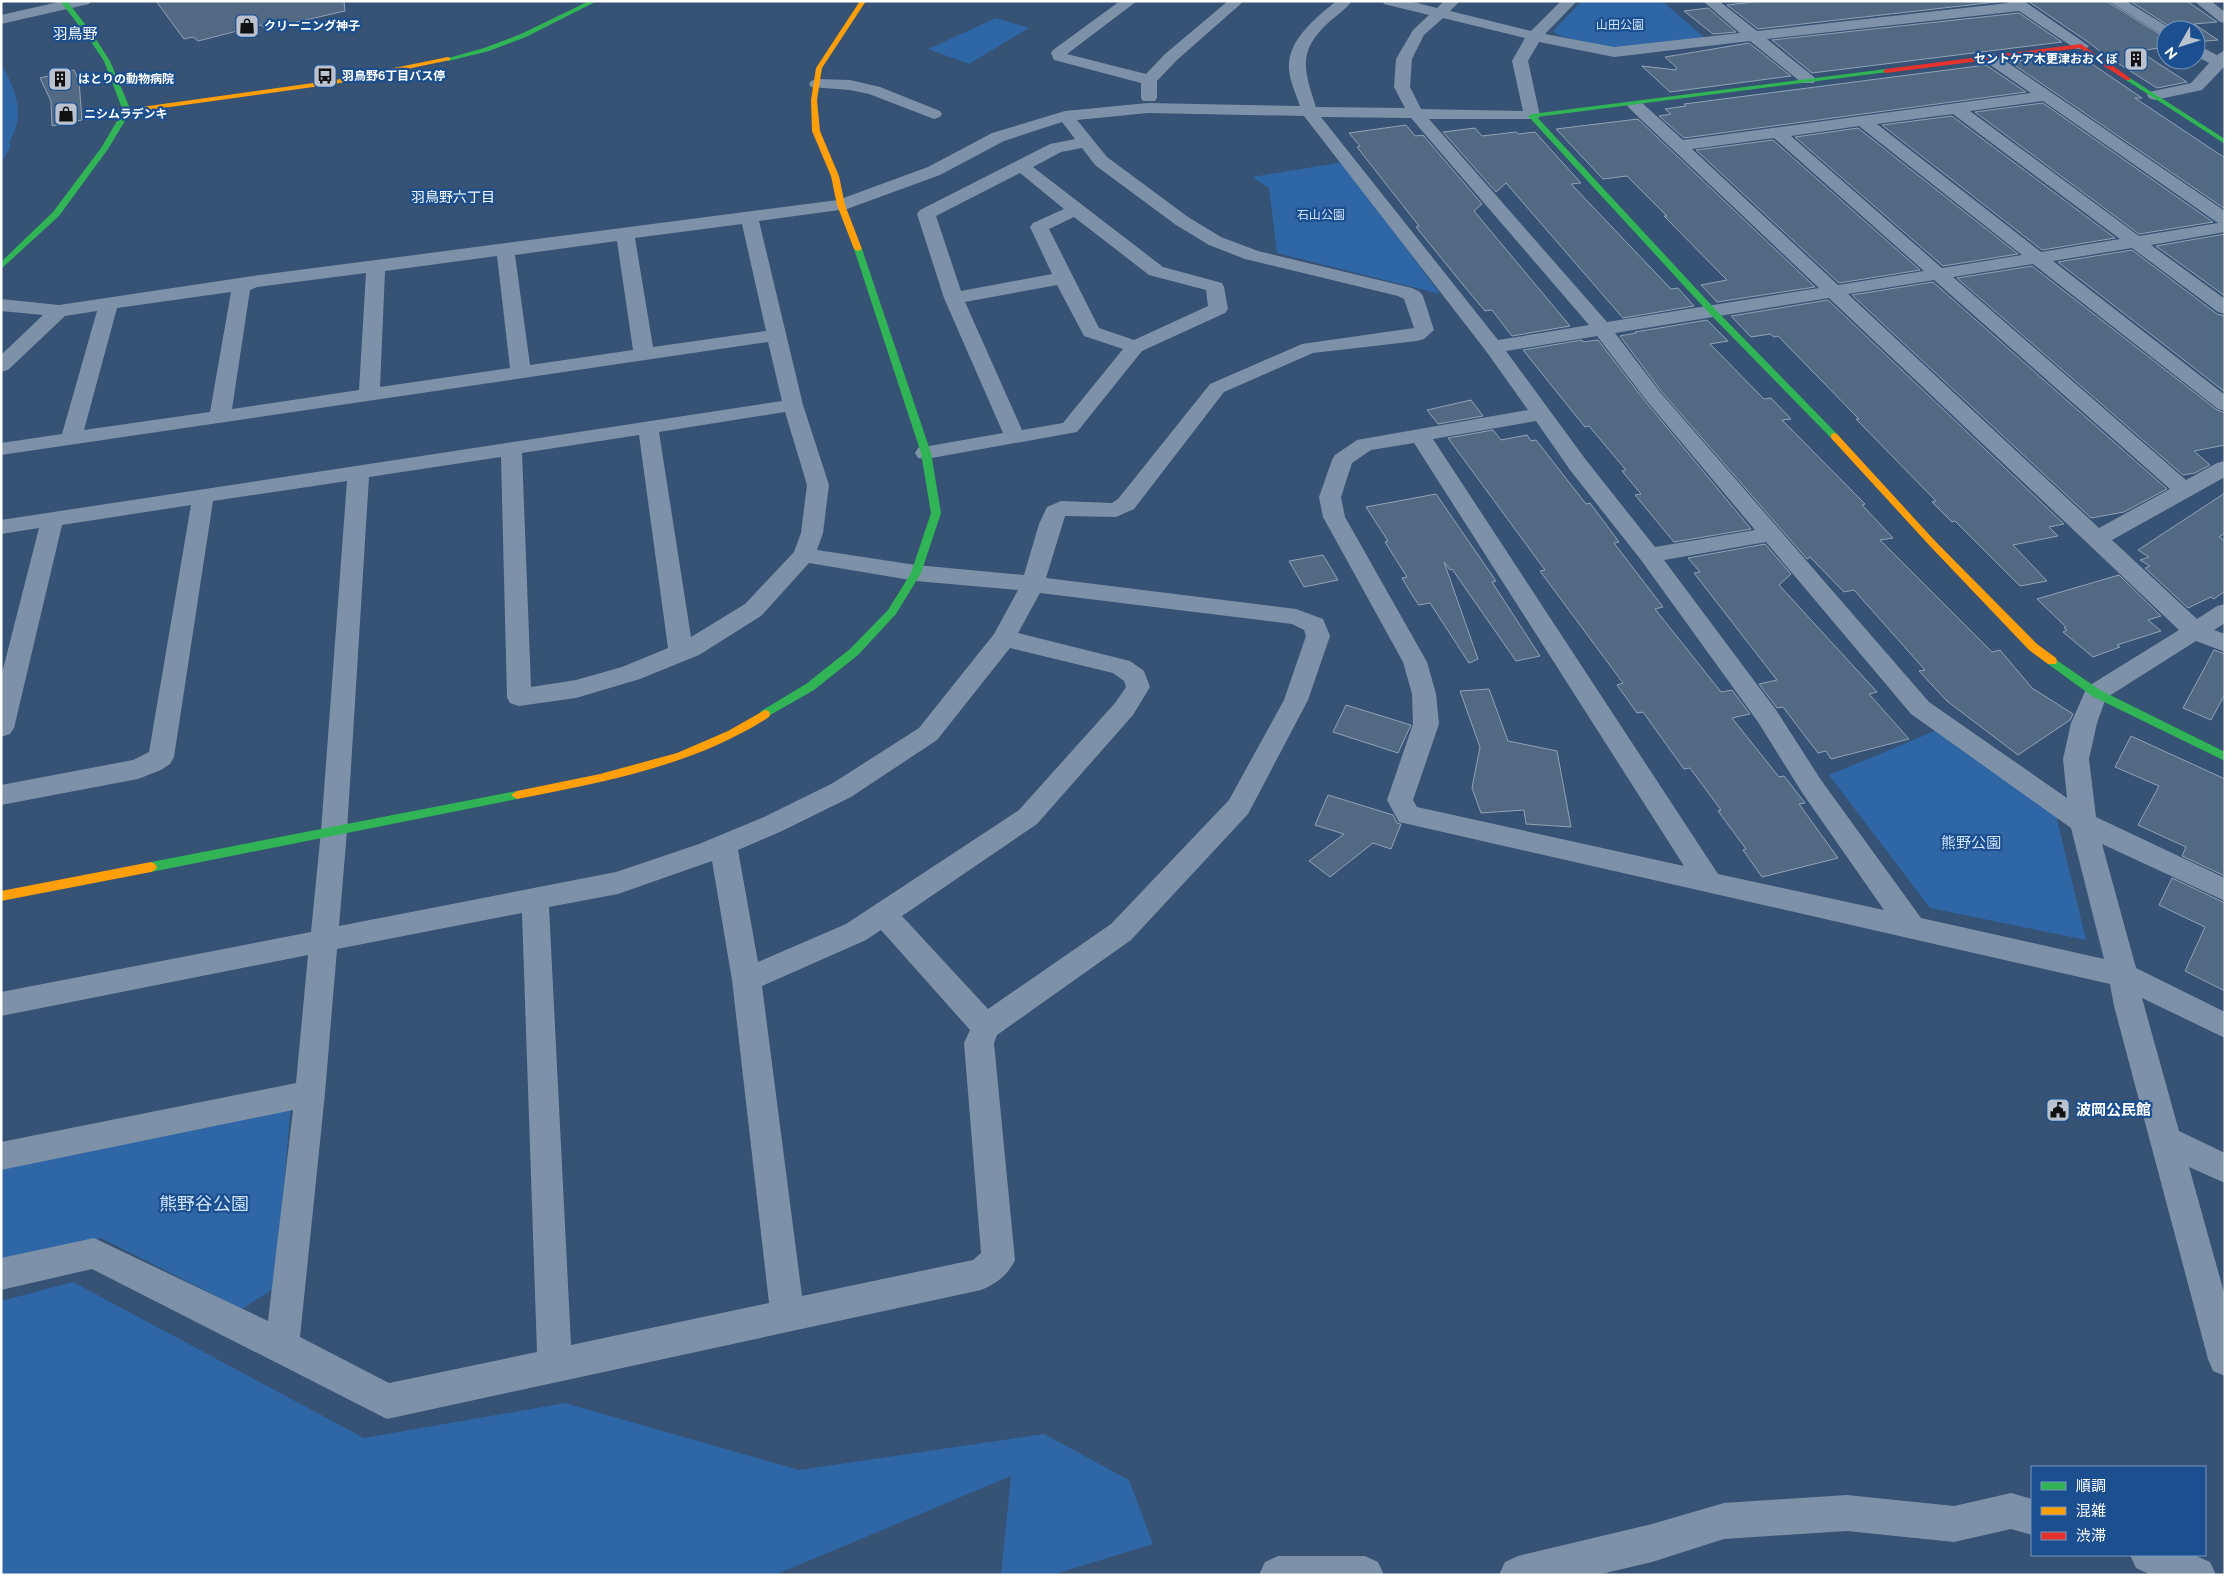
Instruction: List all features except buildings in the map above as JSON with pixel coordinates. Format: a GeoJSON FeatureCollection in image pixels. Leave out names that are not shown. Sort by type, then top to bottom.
{"type":"FeatureCollection","features":[{"type":"Feature","properties":{"kind":"street"},"geometry":{"type":"LineString","coordinates":[[1,20],[64,3],[84,1]]}},
{"type":"Feature","properties":{"kind":"street"},"geometry":{"type":"LineString","coordinates":[[127,111],[335,82],[454,58],[515,40],[542,29],[594,1]]}},
{"type":"Feature","properties":{"kind":"street"},"geometry":{"type":"LineString","coordinates":[[1,896],[578,783],[665,761],[732,734],[810,687],[854,652],[892,612],[916,573],[936,513],[926,453],[854,235],[841,205],[834,176],[816,131],[814,100],[819,68],[863,1]]}},
{"type":"Feature","properties":{"kind":"street"},"geometry":{"type":"LineString","coordinates":[[1130,1],[1059,53],[1060,57],[1150,80]]}},
{"type":"Feature","properties":{"kind":"street"},"geometry":{"type":"LineString","coordinates":[[1148,108],[1150,80],[1171,57],[1236,1]]}},
{"type":"Feature","properties":{"kind":"street"},"geometry":{"type":"LineString","coordinates":[[1345,1],[1316,26],[1301,48],[1296,66],[1310,113],[1493,347],[1767,716],[1812,787],[1912,928]]}},
{"type":"Feature","properties":{"kind":"street"},"geometry":{"type":"LineString","coordinates":[[1390,1],[1534,36],[1614,52],[1754,37],[2017,4],[2081,46],[2098,60],[2155,95],[2225,142]]}},
{"type":"Feature","properties":{"kind":"street"},"geometry":{"type":"LineString","coordinates":[[1453,1],[1418,33],[1404,59],[1402,87],[1416,114],[1603,330],[1653,396],[1920,708],[2083,823],[2225,890]]}},
{"type":"Feature","properties":{"kind":"street"},"geometry":{"type":"LineString","coordinates":[[1570,1],[1534,36],[1520,60],[1532,116],[1712,311],[1862,465],[1932,543],[2032,647],[2096,693],[2225,756]]}},
{"type":"Feature","properties":{"kind":"street"},"geometry":{"type":"LineString","coordinates":[[1710,1],[1808,80]]}},
{"type":"Feature","properties":{"kind":"street"},"geometry":{"type":"LineString","coordinates":[[2115,1],[2156,26]]}},
{"type":"Feature","properties":{"kind":"street"},"geometry":{"type":"LineString","coordinates":[[2201,1],[2225,18]]}},
{"type":"Feature","properties":{"kind":"street"},"geometry":{"type":"LineString","coordinates":[[64,3],[87,29],[113,73],[120,98],[127,111]]}},
{"type":"Feature","properties":{"kind":"street"},"geometry":{"type":"LineString","coordinates":[[1,305],[59,311],[244,284],[841,205],[934,171],[998,137],[1065,116],[1148,108],[1310,113],[1532,116],[1635,105],[1989,56],[2081,46]]}},
{"type":"Feature","properties":{"kind":"street"},"geometry":{"type":"LineString","coordinates":[[2155,95],[2196,87],[2222,59],[2206,53]]}},
{"type":"Feature","properties":{"kind":"street"},"geometry":{"type":"LineString","coordinates":[[1989,56],[2225,220]]}},
{"type":"Feature","properties":{"kind":"street"},"geometry":{"type":"LineString","coordinates":[[816,84],[850,86],[874,90],[934,114]]}},
{"type":"Feature","properties":{"kind":"street"},"geometry":{"type":"LineString","coordinates":[[1679,146],[2046,96]]}},
{"type":"Feature","properties":{"kind":"street"},"geometry":{"type":"LineString","coordinates":[[1635,105],[2195,632],[2225,644]]}},
{"type":"Feature","properties":{"kind":"street"},"geometry":{"type":"LineString","coordinates":[[1957,109],[2225,308]]}},
{"type":"Feature","properties":{"kind":"street"},"geometry":{"type":"LineString","coordinates":[[1,267],[56,214],[104,149],[127,111]]}},
{"type":"Feature","properties":{"kind":"street"},"geometry":{"type":"LineString","coordinates":[[1,1004],[618,884],[723,845],[842,790],[928,734],[1004,638],[1033,584],[1055,512],[1061,508],[1116,510],[1126,504],[1217,388],[1309,348],[1417,335],[1424,330],[1413,296],[1405,292],[1252,255],[1216,241],[1182,222],[1101,160],[1065,116]]}},
{"type":"Feature","properties":{"kind":"street"},"geometry":{"type":"LineString","coordinates":[[1864,122],[2225,405]]}},
{"type":"Feature","properties":{"kind":"street"},"geometry":{"type":"LineString","coordinates":[[1778,133],[2184,490]]}},
{"type":"Feature","properties":{"kind":"street"},"geometry":{"type":"LineString","coordinates":[[1015,437],[954,298],[926,214],[1056,148],[1086,142]]}},
{"type":"Feature","properties":{"kind":"street"},"geometry":{"type":"LineString","coordinates":[[926,453],[1070,428],[1134,347],[1218,309],[1216,287],[1156,270],[1021,166]]}},
{"type":"Feature","properties":{"kind":"street"},"geometry":{"type":"LineString","coordinates":[[1076,210],[1039,227],[1091,332],[1134,347]]}},
{"type":"Feature","properties":{"kind":"street"},"geometry":{"type":"LineString","coordinates":[[511,449],[519,697],[576,689],[631,673],[681,653],[753,610],[804,554],[812,533],[818,485],[793,405],[749,217]]}},
{"type":"Feature","properties":{"kind":"street"},"geometry":{"type":"LineString","coordinates":[[1493,347],[2035,256],[2225,227]]}},
{"type":"Feature","properties":{"kind":"street"},"geometry":{"type":"LineString","coordinates":[[625,234],[644,354]]}},
{"type":"Feature","properties":{"kind":"street"},"geometry":{"type":"LineString","coordinates":[[512,249],[506,254],[522,372]]}},
{"type":"Feature","properties":{"kind":"street"},"geometry":{"type":"LineString","coordinates":[[369,395],[376,270],[370,267]]}},
{"type":"Feature","properties":{"kind":"street"},"geometry":{"type":"LineString","coordinates":[[954,298],[1063,278]]}},
{"type":"Feature","properties":{"kind":"street"},"geometry":{"type":"LineString","coordinates":[[220,417],[241,287],[244,284]]}},
{"type":"Feature","properties":{"kind":"street"},"geometry":{"type":"LineString","coordinates":[[71,439],[108,303]]}},
{"type":"Feature","properties":{"kind":"street"},"geometry":{"type":"LineString","coordinates":[[1,366],[59,311]]}},
{"type":"Feature","properties":{"kind":"street"},"geometry":{"type":"LineString","coordinates":[[1,449],[777,335]]}},
{"type":"Feature","properties":{"kind":"street"},"geometry":{"type":"LineString","coordinates":[[1,527],[793,405]]}},
{"type":"Feature","properties":{"kind":"street"},"geometry":{"type":"LineString","coordinates":[[1541,414],[1365,445],[1343,460],[1334,482],[1330,497],[1334,517],[1415,662],[1424,694],[1426,724],[1400,800],[1408,814],[2123,975],[2225,1026]]}},
{"type":"Feature","properties":{"kind":"street"},"geometry":{"type":"LineString","coordinates":[[648,427],[681,653]]}},
{"type":"Feature","properties":{"kind":"street"},"geometry":{"type":"LineString","coordinates":[[1420,436],[1709,882]]}},
{"type":"Feature","properties":{"kind":"street"},"geometry":{"type":"LineString","coordinates":[[2097,539],[2225,468]]}},
{"type":"Feature","properties":{"kind":"street"},"geometry":{"type":"LineString","coordinates":[[282,1346],[310,1093],[334,831],[358,472]]}},
{"type":"Feature","properties":{"kind":"street"},"geometry":{"type":"LineString","coordinates":[[1,795],[138,768],[152,763],[161,756],[203,496]]}},
{"type":"Feature","properties":{"kind":"street"},"geometry":{"type":"LineString","coordinates":[[1,728],[52,520]]}},
{"type":"Feature","properties":{"kind":"street"},"geometry":{"type":"LineString","coordinates":[[1648,555],[1771,534]]}},
{"type":"Feature","properties":{"kind":"street"},"geometry":{"type":"LineString","coordinates":[[1,1274],[94,1253],[282,1346],[387,1401],[981,1274],[998,1260],[979,1043],[986,1027],[1121,932],[1239,807],[1296,700],[1318,636],[1315,625],[1296,617],[1033,584],[916,573],[804,554]]}},
{"type":"Feature","properties":{"kind":"street"},"geometry":{"type":"LineString","coordinates":[[2225,612],[2096,693],[2084,722],[2076,759],[2083,823],[2123,975],[2129,1006],[2225,1359]]}},
{"type":"Feature","properties":{"kind":"street"},"geometry":{"type":"LineString","coordinates":[[747,980],[856,932],[1028,818],[1124,709],[1138,688],[1134,677],[1121,667],[1004,638]]}},
{"type":"Feature","properties":{"kind":"street"},"geometry":{"type":"LineString","coordinates":[[723,845],[747,980],[787,1316]]}},
{"type":"Feature","properties":{"kind":"street"},"geometry":{"type":"LineString","coordinates":[[535,899],[555,1365]]}},
{"type":"Feature","properties":{"kind":"street"},"geometry":{"type":"LineString","coordinates":[[883,914],[986,1027]]}},
{"type":"Feature","properties":{"kind":"street"},"geometry":{"type":"LineString","coordinates":[[1,1156],[310,1093]]}},
{"type":"Feature","properties":{"kind":"street"},"geometry":{"type":"LineString","coordinates":[[2165,1140],[2225,1169]]}},
{"type":"Feature","properties":{"kind":"street"},"geometry":{"type":"LineString","coordinates":[[1518,1575],[1652,1543],[1724,1521],[1847,1513],[1954,1524],[2011,1510],[2031,1517]]}},
{"type":"Feature","properties":{"kind":"street"},"geometry":{"type":"LineString","coordinates":[[2151,1556],[2197,1575]]}},
{"type":"Feature","properties":{"kind":"street"},"geometry":{"type":"LineString","coordinates":[[1278,1575],[1365,1575]]}},
{"type":"Feature","properties":{"kind":"green space","name":"山田公園"},"geometry":{"type":"Polygon","coordinates":[[[1582,1],[1662,1],[1705,38],[1617,49],[1560,36],[1553,31],[1582,1]]]}},
{"type":"Feature","properties":{"kind":"green space"},"geometry":{"type":"Polygon","coordinates":[[[996,18],[1029,28],[969,64],[928,49],[996,18]]]}},
{"type":"Feature","properties":{"kind":"green space"},"geometry":{"type":"Polygon","coordinates":[[[1,63],[11,83],[18,112],[14,132],[9,142],[11,146],[1,163],[1,63]]]}},
{"type":"Feature","properties":{"kind":"green space","name":"石山公園"},"geometry":{"type":"Polygon","coordinates":[[[1343,162],[1440,294],[1277,253],[1269,188],[1252,177],[1343,162]]]}},
{"type":"Feature","properties":{"kind":"green space","name":"熊野公園"},"geometry":{"type":"Polygon","coordinates":[[[1935,731],[2055,811],[2086,940],[1930,908],[1829,775],[1935,731]]]}},
{"type":"Feature","properties":{"kind":"green space","name":"熊野谷公園"},"geometry":{"type":"Polygon","coordinates":[[[291,1104],[275,1288],[242,1309],[101,1238],[1,1261],[1,1168],[291,1104]]]}},
{"type":"Feature","properties":{"kind":"green space"},"geometry":{"type":"Polygon","coordinates":[[[73,1282],[364,1438],[565,1403],[799,1470],[1044,1434],[1129,1480],[1153,1544],[1052,1575],[1001,1575],[1011,1476],[775,1575],[1,1575],[1,1301],[73,1282]]]}},
{"type":"Feature","properties":{"kind":"traffic: fast"},"geometry":{"type":"LineString","coordinates":[[63,1],[102,52],[114,76],[127,111]]}},
{"type":"Feature","properties":{"kind":"traffic: fast"},"geometry":{"type":"LineString","coordinates":[[448,59],[468,55],[523,36],[594,1]]}},
{"type":"Feature","properties":{"kind":"traffic: fast"},"geometry":{"type":"LineString","coordinates":[[1532,116],[1886,71]]}},
{"type":"Feature","properties":{"kind":"traffic: fast"},"geometry":{"type":"LineString","coordinates":[[2128,79],[2225,142]]}},
{"type":"Feature","properties":{"kind":"traffic: fast"},"geometry":{"type":"LineString","coordinates":[[1,267],[56,214],[104,149],[127,111]]}},
{"type":"Feature","properties":{"kind":"traffic: fast"},"geometry":{"type":"LineString","coordinates":[[1532,116],[1712,311],[1834,436]]}},
{"type":"Feature","properties":{"kind":"traffic: fast"},"geometry":{"type":"LineString","coordinates":[[765,714],[810,687],[854,652],[892,612],[916,573],[936,513],[926,453],[858,249]]}},
{"type":"Feature","properties":{"kind":"traffic: fast"},"geometry":{"type":"LineString","coordinates":[[2052,661],[2096,693],[2225,757]]}},
{"type":"Feature","properties":{"kind":"traffic: fast"},"geometry":{"type":"LineString","coordinates":[[151,867],[517,795]]}},
{"type":"Feature","properties":{"kind":"traffic: slow"},"geometry":{"type":"LineString","coordinates":[[858,249],[841,205],[835,176],[816,131],[814,100],[819,68],[863,1]]}},
{"type":"Feature","properties":{"kind":"traffic: slow"},"geometry":{"type":"LineString","coordinates":[[127,111],[335,82],[448,59]]}},
{"type":"Feature","properties":{"kind":"traffic: slow"},"geometry":{"type":"LineString","coordinates":[[1834,436],[1932,543],[2033,647],[2052,661]]}},
{"type":"Feature","properties":{"kind":"traffic: slow"},"geometry":{"type":"LineString","coordinates":[[517,795],[627,772],[654,764],[707,746],[745,727],[765,714]]}},
{"type":"Feature","properties":{"kind":"traffic: slow"},"geometry":{"type":"LineString","coordinates":[[1,896],[151,867]]}},
{"type":"Feature","properties":{"kind":"traffic: jam"},"geometry":{"type":"LineString","coordinates":[[1886,71],[2081,46],[2098,60],[2128,79]]}},
{"type":"Feature","properties":{"kind":"place","name":"クリーニング神子"},"geometry":{"type":"Point","coordinates":[247,26]}},
{"type":"Feature","properties":{"kind":"place","name":"セントケア木更津おおくぼ"},"geometry":{"type":"Point","coordinates":[2136,59]}},
{"type":"Feature","properties":{"kind":"place","name":"羽鳥野6丁目バス停"},"geometry":{"type":"Point","coordinates":[325,76]}},
{"type":"Feature","properties":{"kind":"place","name":"はとりの動物病院"},"geometry":{"type":"Point","coordinates":[60,79]}},
{"type":"Feature","properties":{"kind":"place","name":"ニシムラデンキ"},"geometry":{"type":"Point","coordinates":[66,114]}},
{"type":"Feature","properties":{"kind":"place","name":"波岡公民館"},"geometry":{"type":"Point","coordinates":[2058,1110]}},
{"type":"Feature","properties":{"kind":"district","name":"羽鳥野"},"geometry":{"type":"Point","coordinates":[75,34]}},
{"type":"Feature","properties":{"kind":"district","name":"羽鳥野六丁目"},"geometry":{"type":"Point","coordinates":[453,197]}}]}
